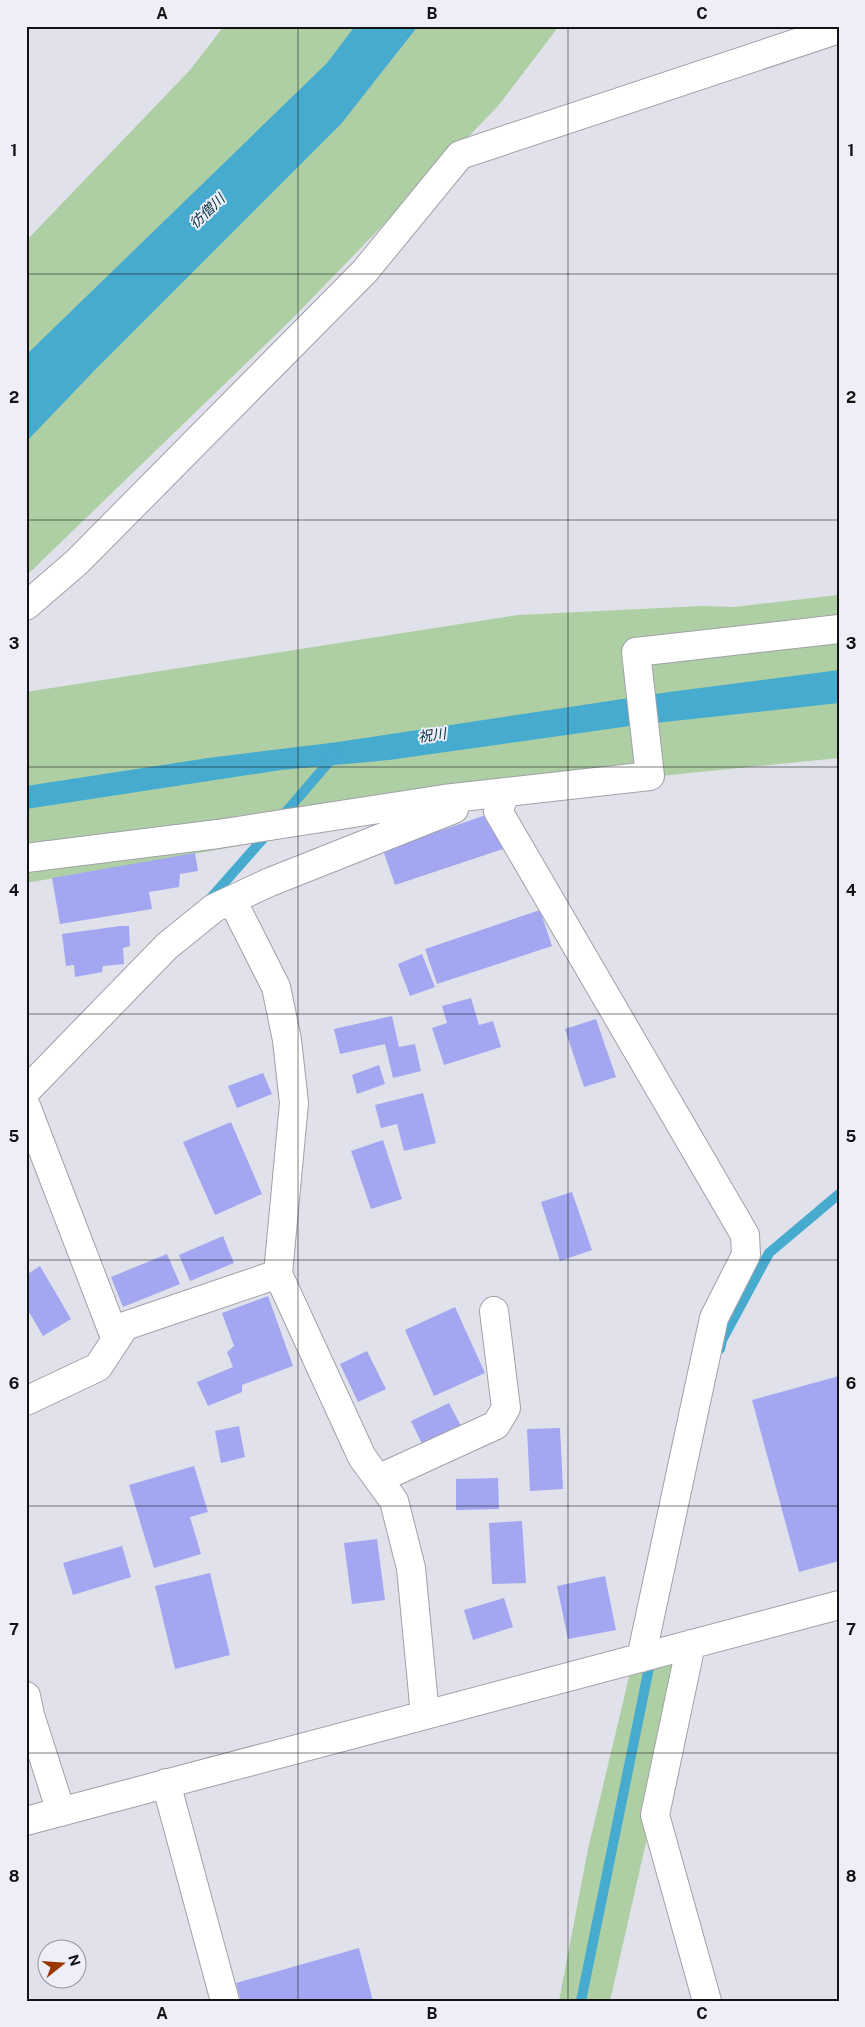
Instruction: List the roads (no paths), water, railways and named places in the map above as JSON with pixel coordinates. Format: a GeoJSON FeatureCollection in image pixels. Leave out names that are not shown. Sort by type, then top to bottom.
{"type":"FeatureCollection","features":[{"type":"Feature","properties":{"kind":"street"},"geometry":{"type":"LineString","coordinates":[[26,606],[77,562],[365,271],[460,155],[839,28]]}},
{"type":"Feature","properties":{"kind":"street"},"geometry":{"type":"LineString","coordinates":[[26,858],[498,793],[650,776],[636,652],[839,628]]}},
{"type":"Feature","properties":{"kind":"street"},"geometry":{"type":"LineString","coordinates":[[26,1091],[167,946],[214,908],[279,879],[498,793]]}},
{"type":"Feature","properties":{"kind":"street"},"geometry":{"type":"LineString","coordinates":[[498,793],[498,811],[745,1234],[746,1255],[714,1318],[641,1658]]}},
{"type":"Feature","properties":{"kind":"street"},"geometry":{"type":"LineString","coordinates":[[232,900],[276,988],[287,1040],[294,1103],[278,1274],[362,1457],[394,1501],[411,1568],[425,1715]]}},
{"type":"Feature","properties":{"kind":"street"},"geometry":{"type":"LineString","coordinates":[[26,1106],[116,1340]]}},
{"type":"Feature","properties":{"kind":"street"},"geometry":{"type":"LineString","coordinates":[[26,1401],[98,1367],[125,1326],[278,1274]]}},
{"type":"Feature","properties":{"kind":"street"},"geometry":{"type":"LineString","coordinates":[[378,1479],[496,1425],[506,1408],[494,1311]]}},
{"type":"Feature","properties":{"kind":"street"},"geometry":{"type":"LineString","coordinates":[[26,1821],[839,1605]]}},
{"type":"Feature","properties":{"kind":"street"},"geometry":{"type":"LineString","coordinates":[[691,1644],[655,1816],[707,2001]]}},
{"type":"Feature","properties":{"kind":"street"},"geometry":{"type":"LineString","coordinates":[[26,1696],[30,1715],[61,1812]]}},
{"type":"Feature","properties":{"kind":"street"},"geometry":{"type":"LineString","coordinates":[[166,1784],[225,2001]]}},
{"type":"Feature","properties":{"kind":"water","name":"彷僧川"},"geometry":{"type":"Polygon","coordinates":[[[355,26],[418,26],[341,124],[92,373],[26,442],[26,355],[327,63],[355,26]]]}},
{"type":"Feature","properties":{"kind":"water","name":"祝川"},"geometry":{"type":"Polygon","coordinates":[[[839,670],[839,703],[637,725],[389,760],[281,770],[26,809],[26,786],[208,758],[338,742],[669,692],[839,670]]]}},
{"type":"Feature","properties":{"kind":"waterway"},"geometry":{"type":"LineString","coordinates":[[280,819],[334,756]]}},
{"type":"Feature","properties":{"kind":"waterway"},"geometry":{"type":"LineString","coordinates":[[209,900],[269,832]]}},
{"type":"Feature","properties":{"kind":"waterway"},"geometry":{"type":"LineString","coordinates":[[720,1349],[722,1340],[769,1253],[839,1194]]}},
{"type":"Feature","properties":{"kind":"waterway"},"geometry":{"type":"LineString","coordinates":[[581,2001],[651,1658]]}}]}
